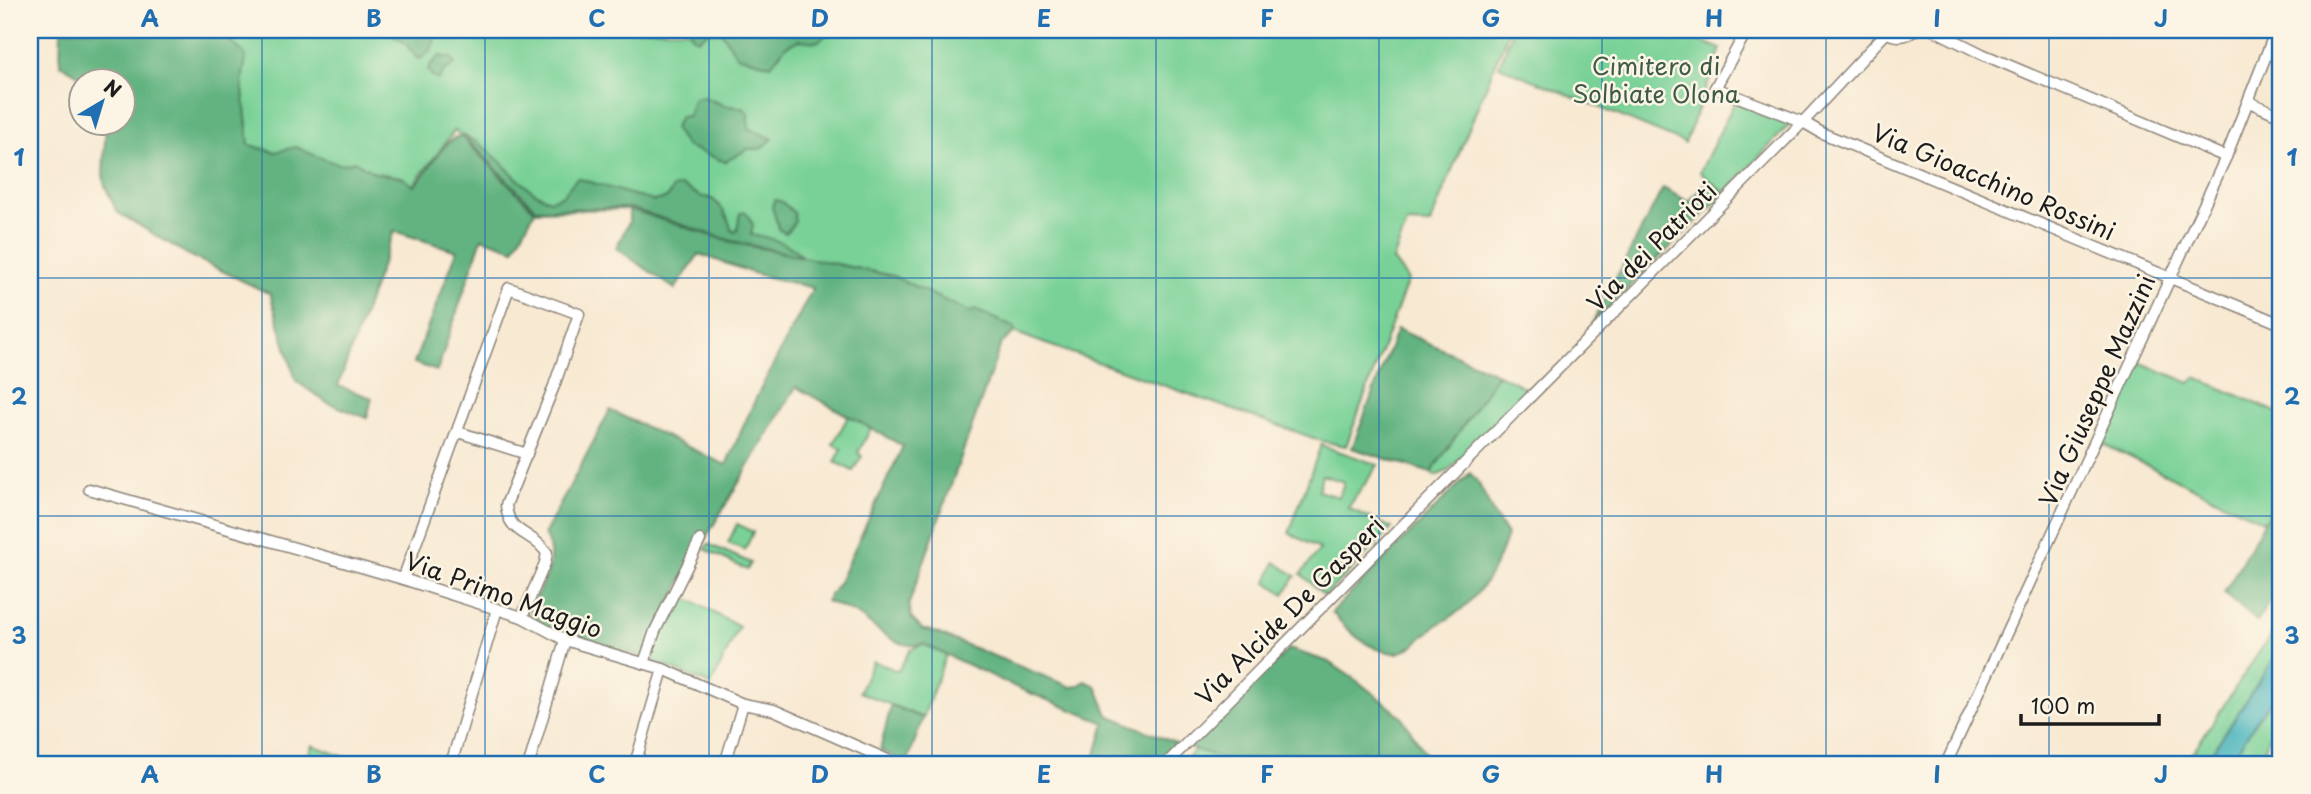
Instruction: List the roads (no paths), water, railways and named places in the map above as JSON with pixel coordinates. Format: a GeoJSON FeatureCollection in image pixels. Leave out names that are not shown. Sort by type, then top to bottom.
{"type":"FeatureCollection","features":[{"type":"Feature","properties":{"kind":"street","name":"Via Gioacchino Rossini"},"geometry":{"type":"LineString","coordinates":[[1747,30],[1714,88],[1803,122],[1822,133],[2281,324]]}},
{"type":"Feature","properties":{"kind":"street"},"geometry":{"type":"LineString","coordinates":[[1885,31],[1894,36],[1904,36],[1915,30]]}},
{"type":"Feature","properties":{"kind":"street"},"geometry":{"type":"LineString","coordinates":[[1935,30],[1982,54],[2226,157]]}},
{"type":"Feature","properties":{"kind":"street","name":"Via Giuseppe Mazzini"},"geometry":{"type":"LineString","coordinates":[[1946,764],[2226,157],[2276,30]]}},
{"type":"Feature","properties":{"kind":"street","name":"Via dei Patrioti"},"geometry":{"type":"LineString","coordinates":[[1442,486],[1803,122],[1885,31]]}},
{"type":"Feature","properties":{"kind":"street"},"geometry":{"type":"LineString","coordinates":[[2249,102],[2281,116]]}},
{"type":"Feature","properties":{"kind":"street"},"geometry":{"type":"LineString","coordinates":[[403,579],[509,288],[579,314],[506,505],[507,517],[513,527],[540,543],[547,553],[545,564],[522,617]]}},
{"type":"Feature","properties":{"kind":"street"},"geometry":{"type":"LineString","coordinates":[[458,432],[527,454]]}},
{"type":"Feature","properties":{"kind":"street","name":"Via Alcide De Gasperi"},"geometry":{"type":"LineString","coordinates":[[1166,764],[1442,486]]}},
{"type":"Feature","properties":{"kind":"street","name":"Via Primo Maggio"},"geometry":{"type":"LineString","coordinates":[[89,489],[403,579],[522,617],[565,640],[663,669],[743,704],[774,710],[897,764]]}},
{"type":"Feature","properties":{"kind":"street"},"geometry":{"type":"LineString","coordinates":[[644,663],[655,631],[700,540]]}},
{"type":"Feature","properties":{"kind":"street"},"geometry":{"type":"LineString","coordinates":[[451,764],[497,609]]}},
{"type":"Feature","properties":{"kind":"street"},"geometry":{"type":"LineString","coordinates":[[528,764],[565,640]]}},
{"type":"Feature","properties":{"kind":"street"},"geometry":{"type":"LineString","coordinates":[[635,764],[663,669]]}},
{"type":"Feature","properties":{"kind":"street"},"geometry":{"type":"LineString","coordinates":[[725,764],[743,704]]}},
{"type":"Feature","properties":{"kind":"water"},"geometry":{"type":"Polygon","coordinates":[[[2281,648],[2281,687],[2229,764],[2204,764],[2281,648]]]}},
{"type":"Feature","properties":{"kind":"park label","name":"Cimitero di Solbiate Olona"},"geometry":{"type":"Point","coordinates":[1656,79]}}]}
